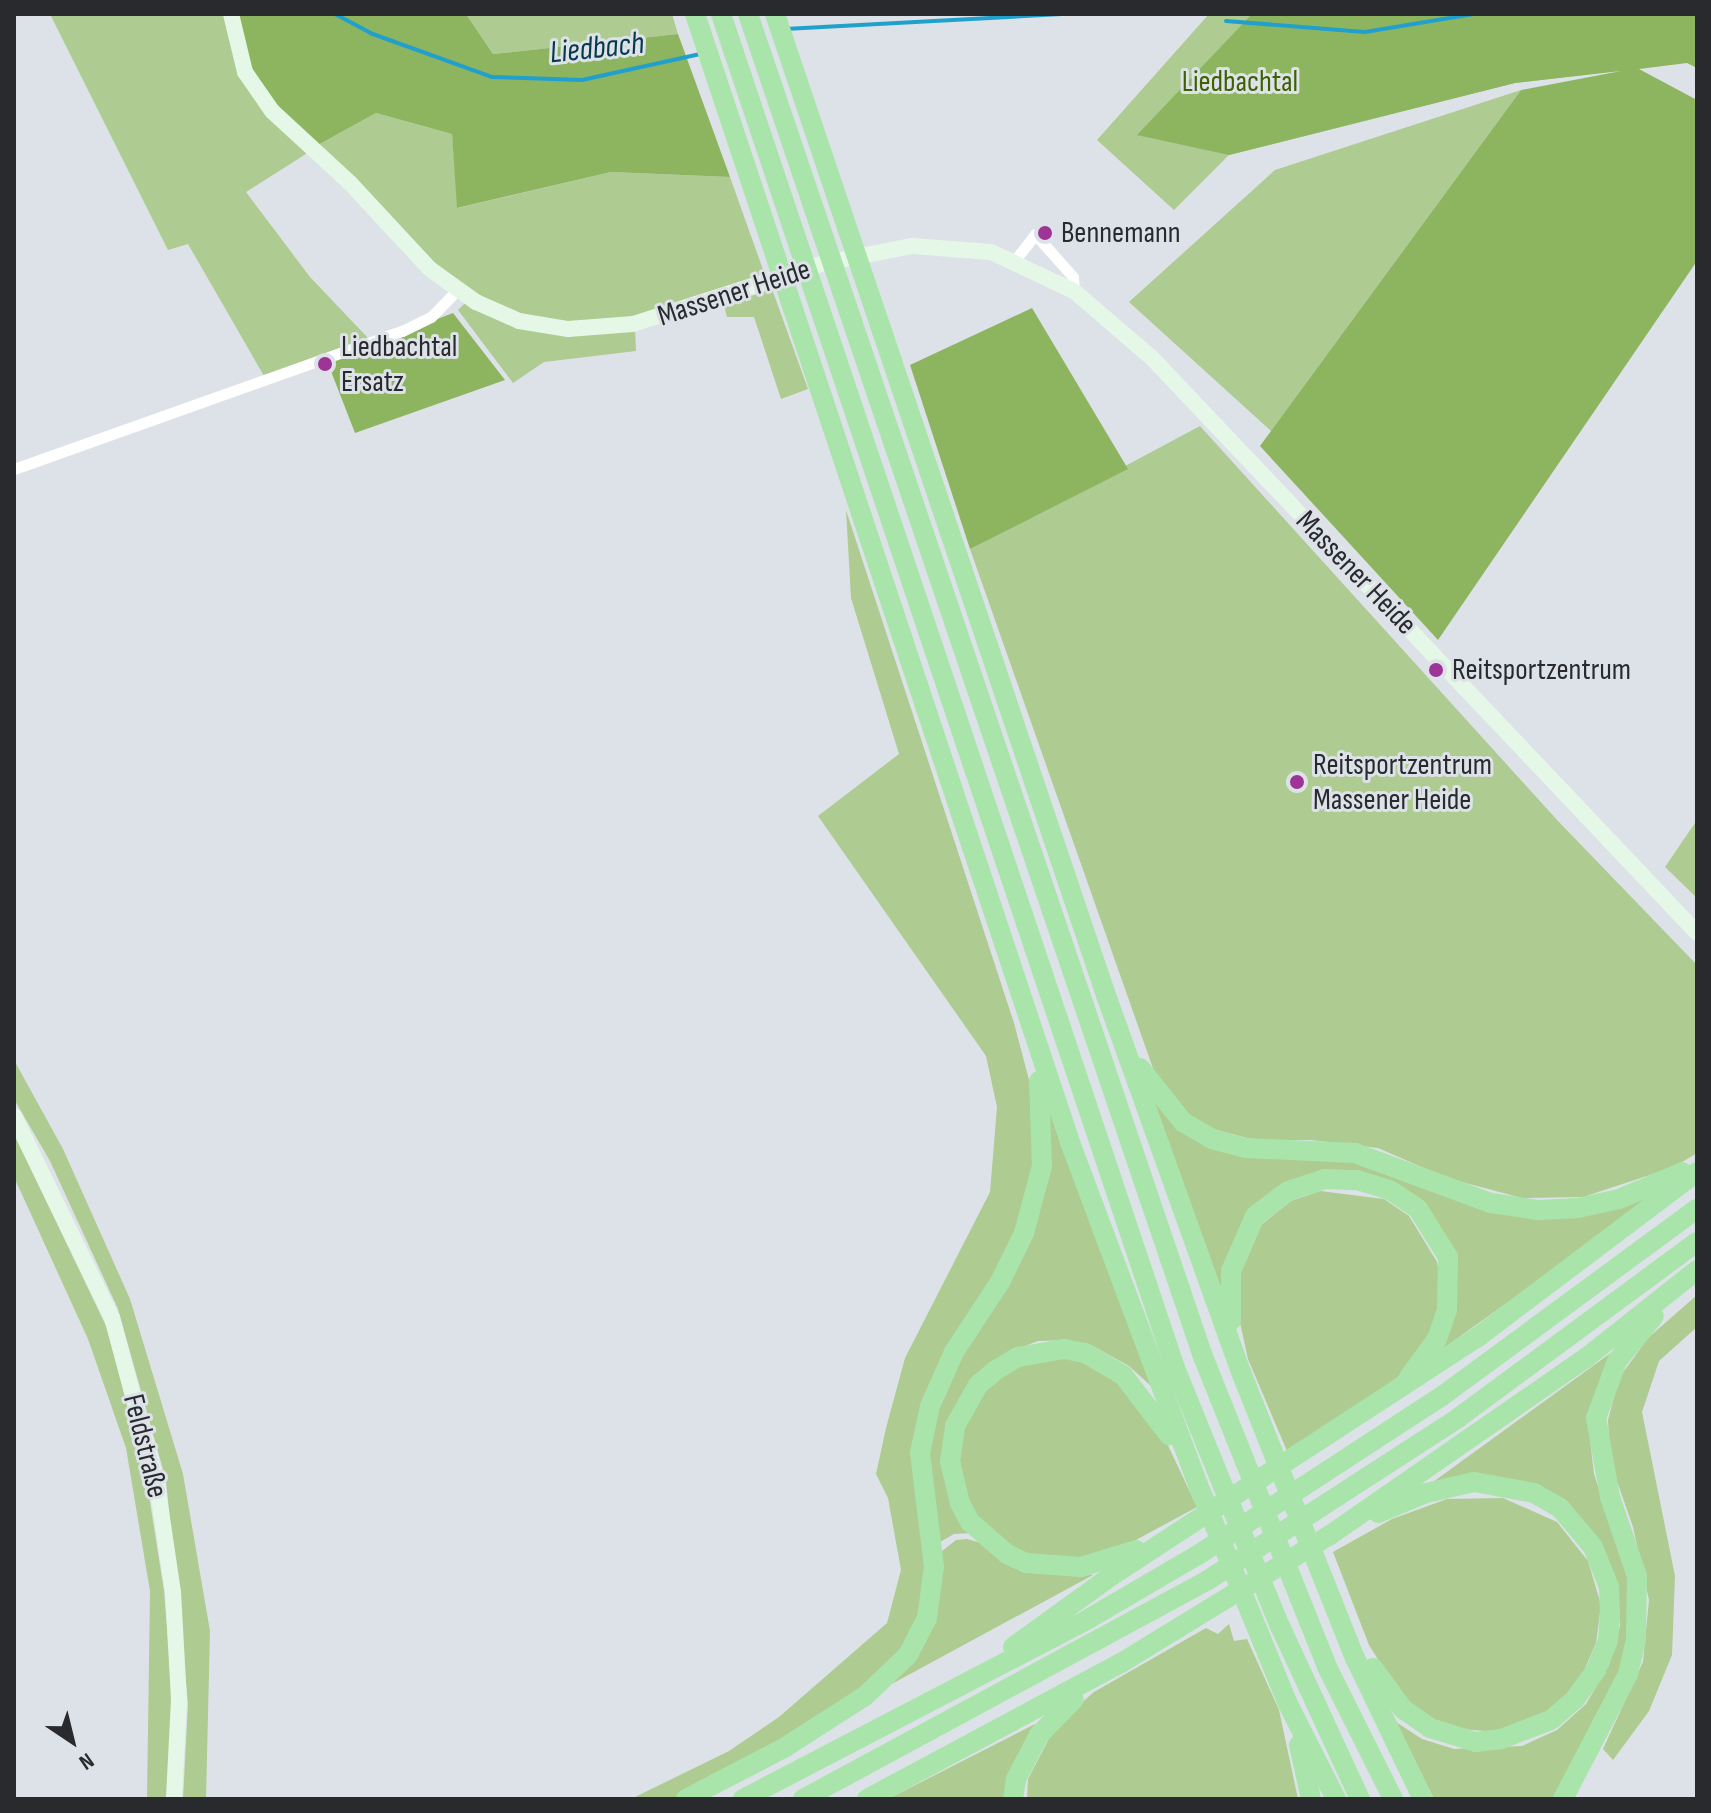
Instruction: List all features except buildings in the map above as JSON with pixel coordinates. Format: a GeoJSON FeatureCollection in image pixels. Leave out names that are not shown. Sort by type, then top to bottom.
{"type":"FeatureCollection","features":[{"type":"Feature","properties":{"kind":"highway"},"geometry":{"type":"LineString","coordinates":[[695,14],[791,297],[1029,1026],[1201,1492],[1287,1702],[1336,1799]]}},
{"type":"Feature","properties":{"kind":"highway"},"geometry":{"type":"LineString","coordinates":[[721,14],[1175,1368],[1280,1626],[1360,1799]]}},
{"type":"Feature","properties":{"kind":"highway"},"geometry":{"type":"LineString","coordinates":[[748,14],[1202,1354],[1327,1667],[1393,1799]]}},
{"type":"Feature","properties":{"kind":"highway"},"geometry":{"type":"LineString","coordinates":[[775,14],[1107,998],[1241,1372],[1355,1658],[1423,1799]]}},
{"type":"Feature","properties":{"kind":"highway"},"geometry":{"type":"LineString","coordinates":[[1107,998],[1138,1065],[1167,1106],[1212,1139],[1246,1148],[1355,1153],[1491,1203],[1538,1210],[1619,1199],[1697,1164]]}},
{"type":"Feature","properties":{"kind":"highway"},"geometry":{"type":"LineString","coordinates":[[686,1799],[784,1748],[865,1696],[908,1655],[927,1618],[934,1567],[920,1453],[930,1406],[954,1352],[1000,1282],[1024,1233],[1042,1166],[1042,1095],[1029,1026]]}},
{"type":"Feature","properties":{"kind":"highway"},"geometry":{"type":"LineString","coordinates":[[948,1694],[1187,1527],[1365,1415],[1697,1172]]}},
{"type":"Feature","properties":{"kind":"highway"},"geometry":{"type":"LineString","coordinates":[[1241,1372],[1227,1301],[1237,1248],[1255,1216],[1288,1191],[1324,1179],[1357,1180],[1390,1190],[1418,1209],[1434,1230],[1448,1257],[1449,1297],[1437,1339],[1410,1376],[1365,1415]]}},
{"type":"Feature","properties":{"kind":"highway"},"geometry":{"type":"LineString","coordinates":[[743,1799],[948,1694],[1198,1555],[1468,1378],[1697,1209]]}},
{"type":"Feature","properties":{"kind":"highway"},"geometry":{"type":"LineString","coordinates":[[803,1799],[1208,1580],[1320,1510],[1497,1390],[1697,1242]]}},
{"type":"Feature","properties":{"kind":"highway"},"geometry":{"type":"LineString","coordinates":[[867,1799],[1121,1663],[1330,1535],[1587,1357],[1697,1272]]}},
{"type":"Feature","properties":{"kind":"highway"},"geometry":{"type":"LineString","coordinates":[[1563,1799],[1628,1674],[1640,1609],[1637,1576],[1599,1452],[1596,1418],[1617,1361],[1641,1328],[1697,1272]]}},
{"type":"Feature","properties":{"kind":"highway"},"geometry":{"type":"LineString","coordinates":[[1187,1527],[1081,1567],[1026,1563],[988,1541],[965,1513],[950,1462],[955,1426],[978,1385],[1018,1357],[1064,1349],[1085,1353],[1105,1361],[1143,1396],[1201,1492]]}},
{"type":"Feature","properties":{"kind":"highway"},"geometry":{"type":"LineString","coordinates":[[1326,1582],[1381,1684],[1403,1709],[1451,1737],[1501,1739],[1551,1720],[1596,1670],[1608,1641],[1609,1587],[1593,1547],[1560,1508],[1534,1493],[1495,1483],[1454,1486],[1330,1535]]}},
{"type":"Feature","properties":{"kind":"highway"},"geometry":{"type":"LineString","coordinates":[[1013,1799],[1016,1779],[1039,1735],[1056,1714],[1121,1663]]}},
{"type":"Feature","properties":{"kind":"highway"},"geometry":{"type":"LineString","coordinates":[[1287,1702],[1311,1799]]}},
{"type":"Feature","properties":{"kind":"street","name":"Massener Heide"},"geometry":{"type":"LineString","coordinates":[[231,14],[239,57],[262,99],[457,290],[519,321],[586,329],[666,317],[821,264],[886,249],[966,248],[1015,260],[1074,291],[1152,358],[1697,933]]}},
{"type":"Feature","properties":{"kind":"street","name":"Massener Heide"},"geometry":{"type":"LineString","coordinates":[[1015,260],[1035,234],[1073,277],[1074,291]]}},
{"type":"Feature","properties":{"kind":"street"},"geometry":{"type":"LineString","coordinates":[[14,469],[402,331],[431,317],[457,290]]}},
{"type":"Feature","properties":{"kind":"street","name":"Feldstraße"},"geometry":{"type":"LineString","coordinates":[[14,1116],[42,1165],[112,1318],[157,1484],[173,1592],[179,1699],[174,1799]]}},
{"type":"Feature","properties":{"kind":"green space"},"geometry":{"type":"Polygon","coordinates":[[[50,14],[226,14],[309,152],[246,192],[310,277],[368,338],[264,376],[188,244],[168,250],[50,14]]]}},
{"type":"Feature","properties":{"kind":"green space"},"geometry":{"type":"Polygon","coordinates":[[[236,14],[466,14],[493,54],[678,34],[730,177],[611,172],[457,208],[452,134],[376,113],[318,145],[276,108],[250,70],[236,14]]]}},
{"type":"Feature","properties":{"kind":"green space"},"geometry":{"type":"Polygon","coordinates":[[[466,14],[672,14],[678,34],[493,54],[466,14]]]}},
{"type":"Feature","properties":{"kind":"green space","name":"Liedbachtal"},"geometry":{"type":"Polygon","coordinates":[[[1209,14],[1697,14],[1697,61],[1515,83],[1229,155],[1174,210],[1097,140],[1209,14]]]}},
{"type":"Feature","properties":{"kind":"green space"},"geometry":{"type":"Polygon","coordinates":[[[1252,14],[1697,14],[1697,68],[1687,63],[1639,69],[1697,100],[1697,261],[1438,640],[1260,446],[1521,90],[1621,71],[1515,83],[1229,155],[1137,135],[1252,14]]]}},
{"type":"Feature","properties":{"kind":"green space"},"geometry":{"type":"Polygon","coordinates":[[[1521,90],[1271,431],[1129,302],[1275,170],[1521,90]]]}},
{"type":"Feature","properties":{"kind":"green space"},"geometry":{"type":"Polygon","coordinates":[[[376,113],[452,134],[458,208],[611,172],[730,177],[766,278],[632,318],[586,323],[536,318],[503,308],[458,286],[318,145],[376,113]]]}},
{"type":"Feature","properties":{"kind":"green space"},"geometry":{"type":"Polygon","coordinates":[[[772,289],[808,389],[781,399],[754,317],[727,317],[724,305],[772,289]]]}},
{"type":"Feature","properties":{"kind":"green space"},"geometry":{"type":"Polygon","coordinates":[[[465,303],[499,320],[635,329],[636,351],[544,362],[513,383],[458,310],[465,303]]]}},
{"type":"Feature","properties":{"kind":"green space"},"geometry":{"type":"Polygon","coordinates":[[[1032,308],[1128,469],[970,549],[910,365],[1032,308]]]}},
{"type":"Feature","properties":{"kind":"green space"},"geometry":{"type":"Polygon","coordinates":[[[453,313],[505,380],[355,433],[327,361],[453,313]]]}},
{"type":"Feature","properties":{"kind":"green space","name":"Reitsportzentrum Massener Heide"},"geometry":{"type":"Polygon","coordinates":[[[1200,426],[1558,821],[1697,965],[1697,1153],[1674,1167],[1583,1197],[1522,1198],[1447,1178],[1378,1148],[1311,1140],[1255,1140],[1209,1128],[1185,1112],[1155,1074],[970,549],[1200,426]]]}},
{"type":"Feature","properties":{"kind":"green space"},"geometry":{"type":"Polygon","coordinates":[[[846,510],[1014,1023],[1033,1095],[1033,1166],[1017,1232],[924,1404],[928,1569],[921,1616],[904,1651],[862,1693],[681,1799],[631,1799],[729,1751],[779,1717],[887,1623],[901,1570],[888,1498],[876,1474],[886,1428],[905,1358],[990,1192],[997,1107],[986,1056],[818,816],[899,754],[851,598],[846,510]]]}},
{"type":"Feature","properties":{"kind":"green space"},"geometry":{"type":"Polygon","coordinates":[[[1697,820],[1697,898],[1665,867],[1697,820]]]}},
{"type":"Feature","properties":{"kind":"green space"},"geometry":{"type":"Polygon","coordinates":[[[14,1060],[63,1149],[130,1299],[183,1474],[210,1631],[206,1799],[183,1799],[188,1704],[166,1480],[118,1309],[50,1161],[14,1099],[14,1060]]]}},
{"type":"Feature","properties":{"kind":"green space"},"geometry":{"type":"Polygon","coordinates":[[[1153,1101],[1180,1127],[1352,1158],[1490,1206],[1642,1199],[1645,1204],[1441,1350],[1438,1227],[1358,1175],[1251,1214],[1224,1302],[1153,1101]]]}},
{"type":"Feature","properties":{"kind":"green space"},"geometry":{"type":"Polygon","coordinates":[[[1053,1108],[1151,1386],[1129,1366],[1093,1346],[1068,1340],[1038,1341],[1006,1353],[948,1425],[972,1533],[954,1534],[935,1545],[926,1454],[935,1409],[958,1357],[1007,1283],[1048,1110],[1053,1108]]]}},
{"type":"Feature","properties":{"kind":"green space"},"geometry":{"type":"Polygon","coordinates":[[[14,1134],[107,1328],[147,1483],[164,1591],[173,1701],[168,1799],[147,1799],[150,1591],[126,1448],[88,1339],[14,1177],[14,1134]]]}},
{"type":"Feature","properties":{"kind":"green space"},"geometry":{"type":"Polygon","coordinates":[[[1320,1191],[1384,1199],[1409,1216],[1437,1262],[1442,1291],[1429,1339],[1405,1371],[1367,1402],[1287,1451],[1248,1359],[1235,1300],[1238,1271],[1261,1225],[1291,1201],[1320,1191]]]}},
{"type":"Feature","properties":{"kind":"green space"},"geometry":{"type":"Polygon","coordinates":[[[1697,1295],[1697,1327],[1659,1361],[1642,1412],[1675,1576],[1672,1655],[1649,1711],[1613,1760],[1603,1749],[1643,1662],[1649,1600],[1633,1527],[1610,1461],[1608,1420],[1619,1378],[1648,1338],[1697,1295]]]}},
{"type":"Feature","properties":{"kind":"green space"},"geometry":{"type":"Polygon","coordinates":[[[1619,1347],[1589,1430],[1594,1474],[1630,1585],[1631,1629],[1623,1664],[1556,1799],[1434,1799],[1396,1722],[1422,1739],[1454,1749],[1522,1746],[1557,1730],[1586,1704],[1609,1665],[1620,1626],[1617,1584],[1574,1510],[1433,1482],[1619,1347]]]}},
{"type":"Feature","properties":{"kind":"green space"},"geometry":{"type":"Polygon","coordinates":[[[1063,1354],[1101,1365],[1156,1420],[1197,1507],[1110,1554],[1057,1562],[1011,1549],[992,1536],[967,1501],[957,1445],[982,1389],[1021,1362],[1063,1354]]]}},
{"type":"Feature","properties":{"kind":"green space"},"geometry":{"type":"Polygon","coordinates":[[[1503,1498],[1557,1522],[1588,1561],[1601,1605],[1596,1643],[1580,1680],[1556,1706],[1526,1723],[1496,1732],[1462,1729],[1425,1716],[1397,1690],[1369,1645],[1333,1552],[1392,1519],[1447,1499],[1503,1498]]]}},
{"type":"Feature","properties":{"kind":"green space"},"geometry":{"type":"Polygon","coordinates":[[[967,1539],[1093,1575],[888,1686],[912,1657],[937,1555],[956,1540],[967,1539]]]}},
{"type":"Feature","properties":{"kind":"green space"},"geometry":{"type":"Polygon","coordinates":[[[1229,1624],[1234,1641],[1247,1639],[1279,1710],[1298,1799],[1027,1799],[1028,1779],[1056,1725],[1094,1692],[1206,1628],[1218,1634],[1229,1624]]]}},
{"type":"Feature","properties":{"kind":"green space"},"geometry":{"type":"Polygon","coordinates":[[[1035,1724],[1006,1799],[888,1799],[1035,1724]]]}},
{"type":"Feature","properties":{"kind":"waterway","name":"Liedbach"},"geometry":{"type":"LineString","coordinates":[[335,14],[370,33],[492,77],[582,80],[700,54]]}},
{"type":"Feature","properties":{"kind":"waterway","name":"Liedbach"},"geometry":{"type":"LineString","coordinates":[[785,29],[1062,14]]}},
{"type":"Feature","properties":{"kind":"waterway","name":"Liedbach"},"geometry":{"type":"LineString","coordinates":[[1226,21],[1365,32],[1474,14]]}},
{"type":"Feature","properties":{"kind":"place","name":"Bennemann"},"geometry":{"type":"Point","coordinates":[1045,233]}},
{"type":"Feature","properties":{"kind":"place","name":"Liedbachtal Ersatz"},"geometry":{"type":"Point","coordinates":[325,364]}},
{"type":"Feature","properties":{"kind":"place","name":"Reitsportzentrum"},"geometry":{"type":"Point","coordinates":[1436,670]}},
{"type":"Feature","properties":{"kind":"place","name":"Reitsportzentrum Massener Heide"},"geometry":{"type":"Point","coordinates":[1297,782]}}]}
